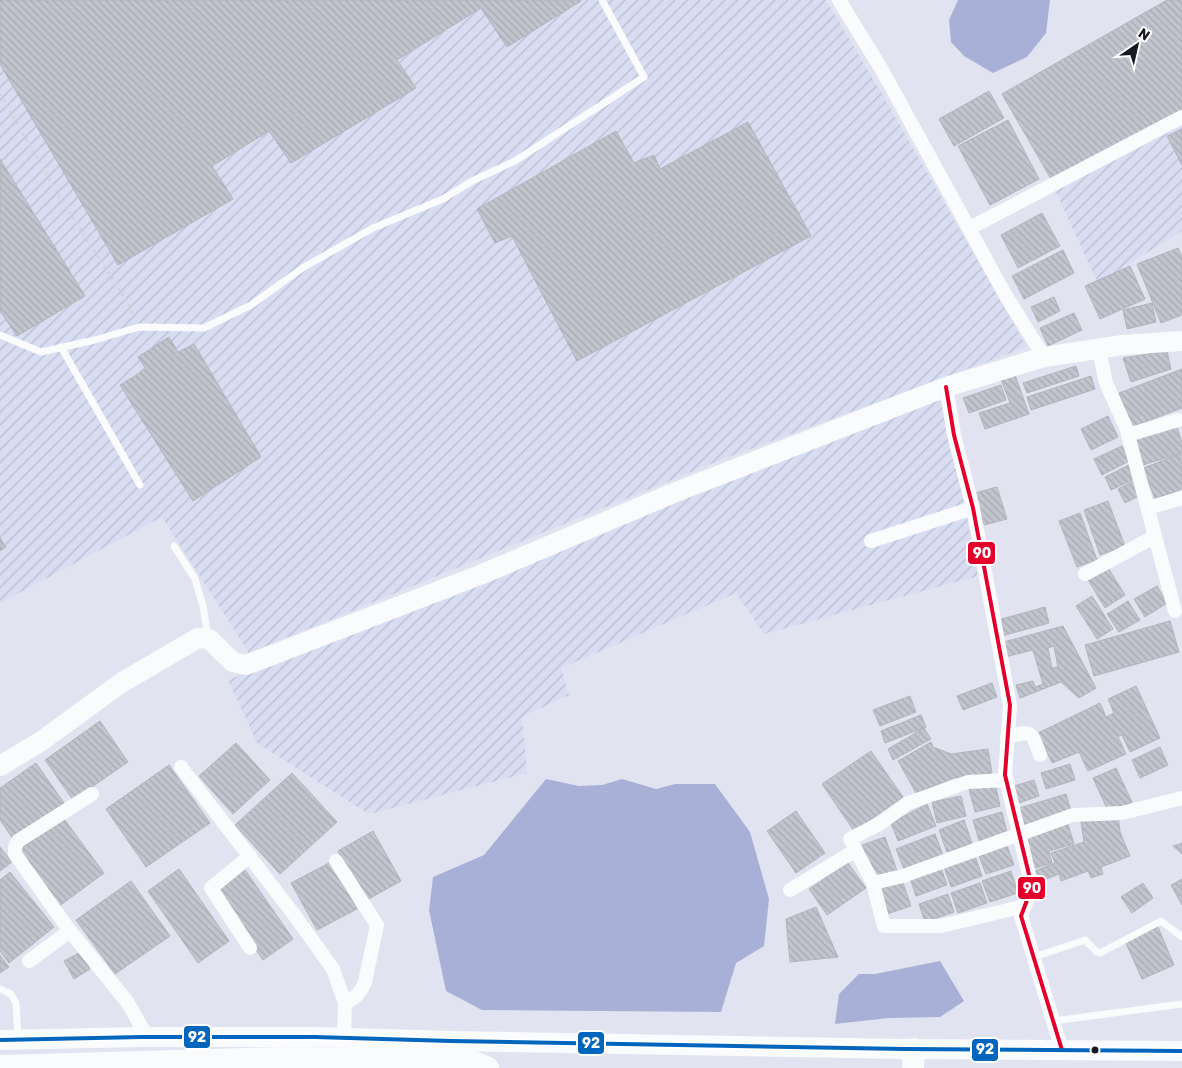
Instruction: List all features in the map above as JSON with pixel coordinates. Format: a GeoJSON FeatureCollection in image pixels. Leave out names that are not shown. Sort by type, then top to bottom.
{"type":"FeatureCollection","features":[{"type":"Feature","properties":{"kind":"main road"},"geometry":{"type":"LineString","coordinates":[[0,1066],[284,1058],[469,1060],[488,1068]]}},
{"type":"Feature","properties":{"kind":"street"},"geometry":{"type":"LineString","coordinates":[[839,0],[882,70],[1006,296],[1044,357]]}},
{"type":"Feature","properties":{"kind":"street"},"geometry":{"type":"LineString","coordinates":[[970,228],[1182,116]]}},
{"type":"Feature","properties":{"kind":"street"},"geometry":{"type":"LineString","coordinates":[[0,766],[40,742],[121,683],[198,638],[208,638],[233,662],[246,665],[480,575],[671,494],[946,387],[1044,357],[1123,345],[1182,340]]}},
{"type":"Feature","properties":{"kind":"street"},"geometry":{"type":"LineString","coordinates":[[1099,349],[1106,384],[1128,432],[1154,537],[1175,611]]}},
{"type":"Feature","properties":{"kind":"street"},"geometry":{"type":"LineString","coordinates":[[946,387],[954,435],[973,508],[1010,706],[1006,780],[1032,888],[1021,916],[1062,1050]]}},
{"type":"Feature","properties":{"kind":"street"},"geometry":{"type":"LineString","coordinates":[[1128,435],[1178,420]]}},
{"type":"Feature","properties":{"kind":"street"},"geometry":{"type":"LineString","coordinates":[[1148,508],[1182,498]]}},
{"type":"Feature","properties":{"kind":"street"},"geometry":{"type":"LineString","coordinates":[[871,541],[973,508]]}},
{"type":"Feature","properties":{"kind":"street"},"geometry":{"type":"LineString","coordinates":[[1085,574],[1154,537]]}},
{"type":"Feature","properties":{"kind":"street"},"geometry":{"type":"LineString","coordinates":[[1008,737],[1026,732],[1029,733],[1033,736],[1040,755]]}},
{"type":"Feature","properties":{"kind":"street"},"geometry":{"type":"LineString","coordinates":[[181,767],[250,856],[333,969],[345,1003],[344,1038]]}},
{"type":"Feature","properties":{"kind":"street"},"geometry":{"type":"LineString","coordinates":[[1006,780],[968,782],[908,803],[881,823],[850,839],[873,884],[884,926],[941,926],[1025,906]]}},
{"type":"Feature","properties":{"kind":"street"},"geometry":{"type":"LineString","coordinates":[[92,794],[18,841],[15,846],[15,854],[70,931],[128,1003],[146,1037]]}},
{"type":"Feature","properties":{"kind":"street"},"geometry":{"type":"LineString","coordinates":[[873,884],[903,876],[1073,816],[1122,814],[1182,798]]}},
{"type":"Feature","properties":{"kind":"street"},"geometry":{"type":"LineString","coordinates":[[790,890],[856,850]]}},
{"type":"Feature","properties":{"kind":"street"},"geometry":{"type":"LineString","coordinates":[[250,856],[211,888],[250,948]]}},
{"type":"Feature","properties":{"kind":"street"},"geometry":{"type":"LineString","coordinates":[[336,861],[377,925],[362,990],[354,999],[345,1003]]}},
{"type":"Feature","properties":{"kind":"street"},"geometry":{"type":"LineString","coordinates":[[29,960],[70,931]]}},
{"type":"Feature","properties":{"kind":"street"},"geometry":{"type":"LineString","coordinates":[[9,1040],[146,1037],[344,1038],[913,1058],[1062,1050],[1182,1051]]}},
{"type":"Feature","properties":{"kind":"lane"},"geometry":{"type":"LineString","coordinates":[[0,335],[40,352],[95,340],[139,327],[204,328],[251,305],[304,267],[373,228],[443,199],[474,180],[515,161],[644,77],[602,0]]}},
{"type":"Feature","properties":{"kind":"lane"},"geometry":{"type":"LineString","coordinates":[[61,347],[140,485]]}},
{"type":"Feature","properties":{"kind":"lane"},"geometry":{"type":"LineString","coordinates":[[174,546],[195,579],[203,606],[208,638]]}},
{"type":"Feature","properties":{"kind":"lane"},"geometry":{"type":"LineString","coordinates":[[1034,958],[1085,940],[1100,953],[1161,921],[1182,937]]}},
{"type":"Feature","properties":{"kind":"lane"},"geometry":{"type":"LineString","coordinates":[[0,988],[12,994],[16,1003],[9,1040]]}},
{"type":"Feature","properties":{"kind":"lane"},"geometry":{"type":"LineString","coordinates":[[1053,1021],[1182,1004]]}},
{"type":"Feature","properties":{"kind":"path"},"geometry":{"type":"LineString","coordinates":[[0,94],[60,199],[127,302],[139,327]]}},
{"type":"Feature","properties":{"kind":"shaded area"},"geometry":{"type":"Polygon","coordinates":[[[0,0],[826,0],[1027,347],[723,459],[249,653],[162,517],[0,603],[0,0]]]}},
{"type":"Feature","properties":{"kind":"shaded area"},"geometry":{"type":"Polygon","coordinates":[[[1182,123],[1182,231],[1098,283],[1055,190],[1182,123]]]}},
{"type":"Feature","properties":{"kind":"shaded area"},"geometry":{"type":"Polygon","coordinates":[[[944,396],[978,576],[764,634],[736,593],[561,668],[569,695],[522,717],[527,773],[369,814],[257,743],[228,680],[488,579],[824,442],[944,396]]]}},
{"type":"Feature","properties":{"kind":"water"},"geometry":{"type":"Polygon","coordinates":[[[958,0],[1050,0],[1046,33],[1027,57],[993,73],[964,56],[951,42],[949,20],[958,0]]]}},
{"type":"Feature","properties":{"kind":"water"},"geometry":{"type":"Polygon","coordinates":[[[546,779],[579,786],[602,785],[622,779],[656,789],[675,784],[715,784],[750,832],[769,899],[764,946],[736,963],[721,1012],[482,1010],[446,991],[429,910],[433,877],[484,855],[546,779]]]}},
{"type":"Feature","properties":{"kind":"water"},"geometry":{"type":"Polygon","coordinates":[[[940,961],[964,1001],[940,1017],[889,1018],[835,1024],[839,994],[859,974],[875,974],[940,961]]]}},
{"type":"Feature","properties":{"kind":"building"},"geometry":{"type":"Polygon","coordinates":[[[0,0],[581,1],[507,47],[481,8],[397,60],[416,88],[291,163],[269,131],[212,166],[233,199],[118,265],[0,64],[0,0]]]}},
{"type":"Feature","properties":{"kind":"building"},"geometry":{"type":"Polygon","coordinates":[[[1167,0],[1182,0],[1182,110],[1051,179],[1002,94],[1167,0]]]}},
{"type":"Feature","properties":{"kind":"building"},"geometry":{"type":"Polygon","coordinates":[[[989,91],[1004,118],[954,146],[939,119],[989,91]]]}},
{"type":"Feature","properties":{"kind":"building"},"geometry":{"type":"Polygon","coordinates":[[[1008,120],[1039,179],[990,205],[958,146],[1008,120]]]}},
{"type":"Feature","properties":{"kind":"building"},"geometry":{"type":"Polygon","coordinates":[[[748,122],[811,236],[577,361],[512,236],[495,243],[477,209],[616,131],[634,163],[654,155],[660,169],[748,122]]]}},
{"type":"Feature","properties":{"kind":"building"},"geometry":{"type":"Polygon","coordinates":[[[1182,129],[1182,165],[1167,136],[1182,129]]]}},
{"type":"Feature","properties":{"kind":"building"},"geometry":{"type":"Polygon","coordinates":[[[0,159],[85,296],[17,336],[0,311],[0,159]]]}},
{"type":"Feature","properties":{"kind":"building"},"geometry":{"type":"Polygon","coordinates":[[[1042,213],[1060,246],[1018,268],[1001,235],[1042,213]]]}},
{"type":"Feature","properties":{"kind":"building"},"geometry":{"type":"Polygon","coordinates":[[[1178,248],[1182,257],[1182,315],[1161,323],[1137,264],[1178,248]]]}},
{"type":"Feature","properties":{"kind":"building"},"geometry":{"type":"Polygon","coordinates":[[[1063,250],[1074,273],[1024,299],[1012,276],[1063,250]]]}},
{"type":"Feature","properties":{"kind":"building"},"geometry":{"type":"Polygon","coordinates":[[[1130,266],[1145,299],[1100,319],[1085,286],[1130,266]]]}},
{"type":"Feature","properties":{"kind":"building"},"geometry":{"type":"Polygon","coordinates":[[[1054,297],[1060,311],[1038,322],[1031,307],[1054,297]]]}},
{"type":"Feature","properties":{"kind":"building"},"geometry":{"type":"Polygon","coordinates":[[[1152,303],[1156,322],[1127,329],[1123,310],[1152,303]]]}},
{"type":"Feature","properties":{"kind":"building"},"geometry":{"type":"Polygon","coordinates":[[[1074,313],[1082,330],[1048,346],[1040,328],[1074,313]]]}},
{"type":"Feature","properties":{"kind":"building"},"geometry":{"type":"Polygon","coordinates":[[[169,337],[178,352],[194,344],[261,457],[193,501],[120,385],[146,369],[138,357],[169,337]]]}},
{"type":"Feature","properties":{"kind":"building"},"geometry":{"type":"Polygon","coordinates":[[[1167,351],[1171,369],[1131,382],[1123,358],[1167,351]]]}},
{"type":"Feature","properties":{"kind":"building"},"geometry":{"type":"Polygon","coordinates":[[[1076,366],[1079,376],[1027,393],[1023,383],[1076,366]]]}},
{"type":"Feature","properties":{"kind":"building"},"geometry":{"type":"Polygon","coordinates":[[[1182,369],[1182,408],[1132,427],[1119,393],[1182,369]]]}},
{"type":"Feature","properties":{"kind":"building"},"geometry":{"type":"Polygon","coordinates":[[[1015,375],[1029,414],[985,429],[979,413],[1010,403],[1001,379],[1015,375]]]}},
{"type":"Feature","properties":{"kind":"building"},"geometry":{"type":"Polygon","coordinates":[[[1091,376],[1095,389],[1031,410],[1027,397],[1091,376]]]}},
{"type":"Feature","properties":{"kind":"building"},"geometry":{"type":"Polygon","coordinates":[[[1001,385],[1006,400],[969,413],[963,398],[1001,385]]]}},
{"type":"Feature","properties":{"kind":"building"},"geometry":{"type":"Polygon","coordinates":[[[1108,416],[1118,437],[1091,450],[1081,429],[1108,416]]]}},
{"type":"Feature","properties":{"kind":"building"},"geometry":{"type":"Polygon","coordinates":[[[1176,424],[1182,443],[1182,453],[1143,465],[1135,437],[1176,424]]]}},
{"type":"Feature","properties":{"kind":"building"},"geometry":{"type":"Polygon","coordinates":[[[1122,446],[1129,461],[1102,475],[1094,459],[1122,446]]]}},
{"type":"Feature","properties":{"kind":"building"},"geometry":{"type":"Polygon","coordinates":[[[1181,454],[1182,489],[1155,499],[1143,468],[1181,454]]]}},
{"type":"Feature","properties":{"kind":"building"},"geometry":{"type":"Polygon","coordinates":[[[1129,465],[1135,479],[1111,490],[1105,477],[1129,465]]]}},
{"type":"Feature","properties":{"kind":"building"},"geometry":{"type":"Polygon","coordinates":[[[1134,481],[1141,495],[1125,503],[1118,489],[1134,481]]]}},
{"type":"Feature","properties":{"kind":"building"},"geometry":{"type":"Polygon","coordinates":[[[997,487],[1007,519],[984,525],[975,493],[997,487]]]}},
{"type":"Feature","properties":{"kind":"building"},"geometry":{"type":"Polygon","coordinates":[[[1108,501],[1125,546],[1100,555],[1084,510],[1108,501]]]}},
{"type":"Feature","properties":{"kind":"building"},"geometry":{"type":"Polygon","coordinates":[[[1080,513],[1097,560],[1077,567],[1059,521],[1080,513]]]}},
{"type":"Feature","properties":{"kind":"building"},"geometry":{"type":"Polygon","coordinates":[[[0,538],[6,547],[0,551],[0,538]]]}},
{"type":"Feature","properties":{"kind":"building"},"geometry":{"type":"Polygon","coordinates":[[[1107,566],[1125,595],[1105,608],[1087,578],[1107,566]]]}},
{"type":"Feature","properties":{"kind":"building"},"geometry":{"type":"Polygon","coordinates":[[[1157,586],[1167,603],[1145,617],[1134,599],[1157,586]]]}},
{"type":"Feature","properties":{"kind":"building"},"geometry":{"type":"Polygon","coordinates":[[[1092,596],[1113,629],[1097,639],[1076,606],[1092,596]]]}},
{"type":"Feature","properties":{"kind":"building"},"geometry":{"type":"Polygon","coordinates":[[[1128,601],[1140,620],[1119,632],[1107,614],[1128,601]]]}},
{"type":"Feature","properties":{"kind":"building"},"geometry":{"type":"Polygon","coordinates":[[[1045,607],[1049,623],[1002,636],[998,620],[1045,607]]]}},
{"type":"Feature","properties":{"kind":"building"},"geometry":{"type":"Polygon","coordinates":[[[1170,621],[1179,652],[1094,676],[1085,645],[1170,621]]]}},
{"type":"Feature","properties":{"kind":"building"},"geometry":{"type":"Polygon","coordinates":[[[1063,626],[1096,688],[1079,698],[1061,682],[1020,698],[1016,685],[1033,681],[1035,687],[1043,684],[1033,650],[1005,657],[1000,643],[1063,626]],[[1054,646],[1048,648],[1052,668],[1058,667],[1054,646]]]}},
{"type":"Feature","properties":{"kind":"building"},"geometry":{"type":"Polygon","coordinates":[[[992,683],[997,697],[963,710],[957,696],[992,683]]]}},
{"type":"Feature","properties":{"kind":"building"},"geometry":{"type":"Polygon","coordinates":[[[1136,686],[1160,738],[1130,752],[1122,735],[1118,737],[1126,754],[1088,771],[1079,752],[1052,763],[1038,733],[1100,703],[1106,717],[1114,713],[1108,699],[1136,686]]]}},
{"type":"Feature","properties":{"kind":"building"},"geometry":{"type":"Polygon","coordinates":[[[910,696],[916,712],[880,726],[873,710],[910,696]]]}},
{"type":"Feature","properties":{"kind":"building"},"geometry":{"type":"Polygon","coordinates":[[[921,715],[926,727],[885,743],[881,731],[921,715]]]}},
{"type":"Feature","properties":{"kind":"building"},"geometry":{"type":"Polygon","coordinates":[[[100,721],[128,762],[73,800],[45,760],[100,721]]]}},
{"type":"Feature","properties":{"kind":"building"},"geometry":{"type":"Polygon","coordinates":[[[924,728],[931,739],[893,760],[888,749],[924,728]]]}},
{"type":"Feature","properties":{"kind":"building"},"geometry":{"type":"Polygon","coordinates":[[[931,742],[933,747],[951,754],[988,749],[992,773],[954,778],[916,793],[898,761],[931,742]]]}},
{"type":"Feature","properties":{"kind":"building"},"geometry":{"type":"Polygon","coordinates":[[[236,743],[270,780],[233,814],[199,776],[236,743]]]}},
{"type":"Feature","properties":{"kind":"building"},"geometry":{"type":"Polygon","coordinates":[[[1160,747],[1168,765],[1140,778],[1132,760],[1160,747]]]}},
{"type":"Feature","properties":{"kind":"building"},"geometry":{"type":"Polygon","coordinates":[[[871,751],[903,797],[854,831],[822,784],[871,751]]]}},
{"type":"Feature","properties":{"kind":"building"},"geometry":{"type":"Polygon","coordinates":[[[36,763],[64,803],[13,839],[0,820],[0,788],[36,763]]]}},
{"type":"Feature","properties":{"kind":"building"},"geometry":{"type":"Polygon","coordinates":[[[1070,764],[1075,780],[1046,789],[1041,773],[1070,764]]]}},
{"type":"Feature","properties":{"kind":"building"},"geometry":{"type":"Polygon","coordinates":[[[169,765],[210,823],[146,867],[106,809],[169,765]]]}},
{"type":"Feature","properties":{"kind":"building"},"geometry":{"type":"Polygon","coordinates":[[[1116,768],[1132,802],[1109,813],[1093,778],[1116,768]]]}},
{"type":"Feature","properties":{"kind":"building"},"geometry":{"type":"Polygon","coordinates":[[[292,773],[337,822],[280,874],[235,825],[292,773]]]}},
{"type":"Feature","properties":{"kind":"building"},"geometry":{"type":"Polygon","coordinates":[[[1034,780],[1039,796],[1019,803],[1014,786],[1034,780]]]}},
{"type":"Feature","properties":{"kind":"building"},"geometry":{"type":"Polygon","coordinates":[[[995,783],[1000,806],[975,812],[969,789],[995,783]]]}},
{"type":"Feature","properties":{"kind":"building"},"geometry":{"type":"Polygon","coordinates":[[[1066,794],[1072,814],[1022,829],[1016,809],[1066,794]]]}},
{"type":"Feature","properties":{"kind":"building"},"geometry":{"type":"Polygon","coordinates":[[[961,796],[966,816],[937,823],[932,802],[961,796]]]}},
{"type":"Feature","properties":{"kind":"building"},"geometry":{"type":"Polygon","coordinates":[[[927,804],[936,826],[898,841],[891,823],[927,804]]]}},
{"type":"Feature","properties":{"kind":"building"},"geometry":{"type":"Polygon","coordinates":[[[796,811],[825,853],[796,873],[767,831],[796,811]]]}},
{"type":"Feature","properties":{"kind":"building"},"geometry":{"type":"Polygon","coordinates":[[[1002,812],[1008,837],[980,844],[973,820],[1002,812]]]}},
{"type":"Feature","properties":{"kind":"building"},"geometry":{"type":"Polygon","coordinates":[[[1118,816],[1120,832],[1130,856],[1101,867],[1103,874],[1091,878],[1088,871],[1061,881],[1059,874],[1036,883],[1032,872],[1055,863],[1051,853],[1084,842],[1081,822],[1118,816]]]}},
{"type":"Feature","properties":{"kind":"building"},"geometry":{"type":"Polygon","coordinates":[[[64,819],[104,873],[58,907],[18,850],[64,819]]]}},
{"type":"Feature","properties":{"kind":"building"},"geometry":{"type":"Polygon","coordinates":[[[964,820],[972,843],[947,852],[939,830],[964,820]]]}},
{"type":"Feature","properties":{"kind":"building"},"geometry":{"type":"Polygon","coordinates":[[[1067,821],[1074,844],[1049,851],[1052,863],[1032,869],[1021,835],[1067,821]]]}},
{"type":"Feature","properties":{"kind":"building"},"geometry":{"type":"Polygon","coordinates":[[[373,831],[401,881],[365,901],[338,851],[373,831]]]}},
{"type":"Feature","properties":{"kind":"building"},"geometry":{"type":"Polygon","coordinates":[[[935,834],[943,855],[904,869],[896,849],[935,834]]]}},
{"type":"Feature","properties":{"kind":"building"},"geometry":{"type":"Polygon","coordinates":[[[885,837],[897,871],[874,879],[862,845],[885,837]]]}},
{"type":"Feature","properties":{"kind":"building"},"geometry":{"type":"Polygon","coordinates":[[[1006,843],[1014,865],[986,874],[978,853],[1006,843]]]}},
{"type":"Feature","properties":{"kind":"building"},"geometry":{"type":"Polygon","coordinates":[[[1182,843],[1182,854],[1173,846],[1182,843]]]}},
{"type":"Feature","properties":{"kind":"building"},"geometry":{"type":"Polygon","coordinates":[[[0,847],[12,862],[0,871],[0,847]]]}},
{"type":"Feature","properties":{"kind":"building"},"geometry":{"type":"Polygon","coordinates":[[[974,853],[982,876],[951,887],[943,864],[974,853]]]}},
{"type":"Feature","properties":{"kind":"building"},"geometry":{"type":"Polygon","coordinates":[[[331,862],[357,909],[317,930],[291,883],[331,862]]]}},
{"type":"Feature","properties":{"kind":"building"},"geometry":{"type":"Polygon","coordinates":[[[848,863],[866,888],[827,915],[809,889],[848,863]]]}},
{"type":"Feature","properties":{"kind":"building"},"geometry":{"type":"Polygon","coordinates":[[[940,865],[947,885],[916,896],[909,875],[940,865]]]}},
{"type":"Feature","properties":{"kind":"building"},"geometry":{"type":"Polygon","coordinates":[[[243,867],[293,939],[263,960],[212,888],[243,867]]]}},
{"type":"Feature","properties":{"kind":"building"},"geometry":{"type":"Polygon","coordinates":[[[179,869],[229,941],[198,963],[148,891],[179,869]]]}},
{"type":"Feature","properties":{"kind":"building"},"geometry":{"type":"Polygon","coordinates":[[[1011,871],[1018,893],[990,902],[982,881],[1011,871]]]}},
{"type":"Feature","properties":{"kind":"building"},"geometry":{"type":"Polygon","coordinates":[[[10,872],[54,927],[9,963],[0,951],[0,880],[10,872]]]}},
{"type":"Feature","properties":{"kind":"building"},"geometry":{"type":"Polygon","coordinates":[[[1182,879],[1182,905],[1171,885],[1182,879]]]}},
{"type":"Feature","properties":{"kind":"building"},"geometry":{"type":"Polygon","coordinates":[[[902,880],[911,906],[884,915],[875,889],[902,880]]]}},
{"type":"Feature","properties":{"kind":"building"},"geometry":{"type":"Polygon","coordinates":[[[131,881],[170,936],[115,974],[76,920],[131,881]]]}},
{"type":"Feature","properties":{"kind":"building"},"geometry":{"type":"Polygon","coordinates":[[[980,883],[987,903],[958,913],[951,893],[980,883]]]}},
{"type":"Feature","properties":{"kind":"building"},"geometry":{"type":"Polygon","coordinates":[[[1143,883],[1153,898],[1132,913],[1121,897],[1143,883]]]}},
{"type":"Feature","properties":{"kind":"building"},"geometry":{"type":"Polygon","coordinates":[[[948,894],[954,912],[925,922],[919,904],[948,894]]]}},
{"type":"Feature","properties":{"kind":"building"},"geometry":{"type":"Polygon","coordinates":[[[816,907],[838,957],[790,962],[786,919],[816,907]]]}},
{"type":"Feature","properties":{"kind":"building"},"geometry":{"type":"Polygon","coordinates":[[[1158,927],[1174,965],[1142,979],[1125,941],[1158,927]]]}},
{"type":"Feature","properties":{"kind":"building"},"geometry":{"type":"Polygon","coordinates":[[[81,952],[90,969],[74,979],[64,961],[81,952]]]}},
{"type":"Feature","properties":{"kind":"building"},"geometry":{"type":"Polygon","coordinates":[[[0,955],[9,967],[0,973],[0,955]]]}},
{"type":"Feature","properties":{"kind":"transit line","name":"90"},"geometry":{"type":"LineString","coordinates":[[946,387],[954,435],[973,508],[1010,705],[1005,775],[1032,887],[1021,916],[1062,1050]]}},
{"type":"Feature","properties":{"kind":"transit line","name":"92"},"geometry":{"type":"LineString","coordinates":[[0,1040],[142,1037],[315,1037],[905,1049],[1182,1051]]}}]}
